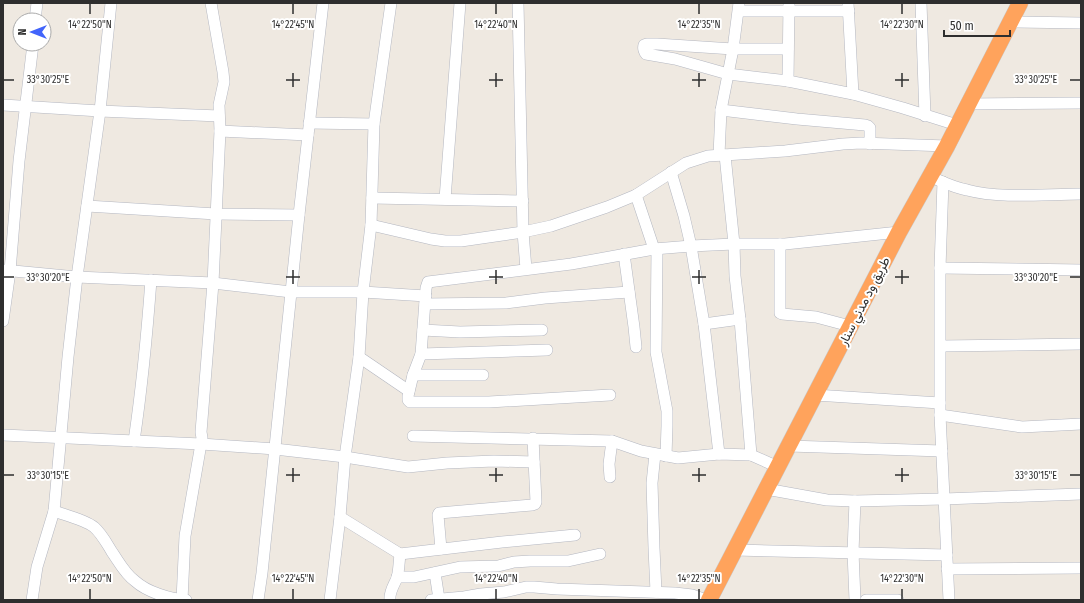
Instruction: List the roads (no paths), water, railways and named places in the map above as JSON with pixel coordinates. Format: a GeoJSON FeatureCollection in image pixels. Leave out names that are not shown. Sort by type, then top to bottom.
{"type":"FeatureCollection","features":[{"type":"Feature","properties":{"kind":"highway","name":"طريق ود مدني سنار"},"geometry":{"type":"LineString","coordinates":[[708,600],[899,232],[937,179],[947,146],[1020,3]]}},
{"type":"Feature","properties":{"kind":"street"},"geometry":{"type":"LineString","coordinates":[[32,600],[37,567],[54,511],[68,357],[77,278],[100,110],[111,3]]}},
{"type":"Feature","properties":{"kind":"street"},"geometry":{"type":"LineString","coordinates":[[182,600],[185,536],[201,444],[213,283],[220,131],[219,105],[224,82],[211,3]]}},
{"type":"Feature","properties":{"kind":"street"},"geometry":{"type":"LineString","coordinates":[[258,600],[323,3]]}},
{"type":"Feature","properties":{"kind":"street"},"geometry":{"type":"LineString","coordinates":[[330,600],[340,517],[345,457],[359,357],[362,292],[371,225],[374,124],[391,3]]}},
{"type":"Feature","properties":{"kind":"street"},"geometry":{"type":"LineString","coordinates":[[445,200],[460,3]]}},
{"type":"Feature","properties":{"kind":"street"},"geometry":{"type":"LineString","coordinates":[[518,3],[523,232],[526,269]]}},
{"type":"Feature","properties":{"kind":"street"},"geometry":{"type":"LineString","coordinates":[[921,3],[926,116]]}},
{"type":"Feature","properties":{"kind":"street"},"geometry":{"type":"LineString","coordinates":[[751,455],[735,276],[734,244],[722,155],[721,110],[733,49],[739,7],[848,7],[853,94]]}},
{"type":"Feature","properties":{"kind":"street"},"geometry":{"type":"LineString","coordinates":[[788,81],[789,8]]}},
{"type":"Feature","properties":{"kind":"street"},"geometry":{"type":"LineString","coordinates":[[1011,22],[1081,23]]}},
{"type":"Feature","properties":{"kind":"street"},"geometry":{"type":"LineString","coordinates":[[788,49],[733,49],[657,44],[647,44],[643,47],[646,54],[675,59],[728,74],[788,81],[853,94],[957,125]]}},
{"type":"Feature","properties":{"kind":"street"},"geometry":{"type":"LineString","coordinates":[[3,321],[7,271],[32,52]]}},
{"type":"Feature","properties":{"kind":"street"},"geometry":{"type":"LineString","coordinates":[[3,104],[219,116]]}},
{"type":"Feature","properties":{"kind":"street"},"geometry":{"type":"LineString","coordinates":[[968,104],[1081,104]]}},
{"type":"Feature","properties":{"kind":"street"},"geometry":{"type":"LineString","coordinates":[[721,110],[865,125],[870,128],[870,144]]}},
{"type":"Feature","properties":{"kind":"street"},"geometry":{"type":"LineString","coordinates":[[309,123],[374,124]]}},
{"type":"Feature","properties":{"kind":"street"},"geometry":{"type":"LineString","coordinates":[[220,131],[308,135]]}},
{"type":"Feature","properties":{"kind":"street"},"geometry":{"type":"LineString","coordinates":[[371,225],[431,239],[461,241],[523,232],[551,226],[607,207],[636,195],[686,163],[708,156],[843,144],[947,146]]}},
{"type":"Feature","properties":{"kind":"street"},"geometry":{"type":"LineString","coordinates":[[671,172],[691,246],[704,324],[719,454]]}},
{"type":"Feature","properties":{"kind":"street"},"geometry":{"type":"LineString","coordinates":[[949,600],[940,415],[941,346],[937,179],[966,190],[984,193],[1006,195],[1081,194]]}},
{"type":"Feature","properties":{"kind":"street"},"geometry":{"type":"LineString","coordinates":[[636,195],[655,249],[656,352],[667,411],[667,426],[661,455],[652,483],[656,592]]}},
{"type":"Feature","properties":{"kind":"street"},"geometry":{"type":"LineString","coordinates":[[372,198],[523,201]]}},
{"type":"Feature","properties":{"kind":"street"},"geometry":{"type":"LineString","coordinates":[[87,206],[216,214],[299,215]]}},
{"type":"Feature","properties":{"kind":"street"},"geometry":{"type":"LineString","coordinates":[[610,395],[489,402],[410,402],[408,400],[409,391],[421,354],[428,282],[433,280],[571,264],[655,249],[734,244],[780,244],[899,232]]}},
{"type":"Feature","properties":{"kind":"street"},"geometry":{"type":"LineString","coordinates":[[780,244],[780,313],[816,317],[850,326]]}},
{"type":"Feature","properties":{"kind":"street"},"geometry":{"type":"LineString","coordinates":[[624,254],[636,347]]}},
{"type":"Feature","properties":{"kind":"street"},"geometry":{"type":"LineString","coordinates":[[940,268],[1081,270]]}},
{"type":"Feature","properties":{"kind":"street"},"geometry":{"type":"LineString","coordinates":[[7,271],[77,278],[213,283],[291,292],[362,292],[426,300],[511,302],[629,292]]}},
{"type":"Feature","properties":{"kind":"street"},"geometry":{"type":"LineString","coordinates":[[134,441],[141,394],[151,280]]}},
{"type":"Feature","properties":{"kind":"street"},"geometry":{"type":"LineString","coordinates":[[704,324],[740,319]]}},
{"type":"Feature","properties":{"kind":"street"},"geometry":{"type":"LineString","coordinates":[[423,330],[460,332],[542,330]]}},
{"type":"Feature","properties":{"kind":"street"},"geometry":{"type":"LineString","coordinates":[[941,346],[1081,344]]}},
{"type":"Feature","properties":{"kind":"street"},"geometry":{"type":"LineString","coordinates":[[421,354],[547,350]]}},
{"type":"Feature","properties":{"kind":"street"},"geometry":{"type":"LineString","coordinates":[[359,357],[409,391]]}},
{"type":"Feature","properties":{"kind":"street"},"geometry":{"type":"LineString","coordinates":[[413,375],[483,375]]}},
{"type":"Feature","properties":{"kind":"street"},"geometry":{"type":"LineString","coordinates":[[815,395],[940,403]]}},
{"type":"Feature","properties":{"kind":"street"},"geometry":{"type":"LineString","coordinates":[[940,415],[1022,427],[1081,424]]}},
{"type":"Feature","properties":{"kind":"street"},"geometry":{"type":"LineString","coordinates":[[3,435],[201,444],[274,449],[345,457],[408,467],[447,463],[494,461],[534,462]]}},
{"type":"Feature","properties":{"kind":"street"},"geometry":{"type":"LineString","coordinates":[[413,436],[612,441],[641,451],[661,455],[686,457],[719,454],[751,455],[778,467]]}},
{"type":"Feature","properties":{"kind":"street"},"geometry":{"type":"LineString","coordinates":[[441,549],[439,513],[534,504],[536,502],[533,438]]}},
{"type":"Feature","properties":{"kind":"street"},"geometry":{"type":"LineString","coordinates":[[610,477],[609,464],[612,441]]}},
{"type":"Feature","properties":{"kind":"street"},"geometry":{"type":"LineString","coordinates":[[789,446],[942,451]]}},
{"type":"Feature","properties":{"kind":"street"},"geometry":{"type":"LineString","coordinates":[[766,489],[827,500],[854,501],[944,500],[1081,494]]}},
{"type":"Feature","properties":{"kind":"street"},"geometry":{"type":"LineString","coordinates":[[854,501],[854,600]]}},
{"type":"Feature","properties":{"kind":"street"},"geometry":{"type":"LineString","coordinates":[[54,511],[93,526],[99,532],[125,572],[135,582],[148,590],[176,599],[186,600]]}},
{"type":"Feature","properties":{"kind":"street"},"geometry":{"type":"LineString","coordinates":[[340,517],[400,554],[575,535]]}},
{"type":"Feature","properties":{"kind":"street"},"geometry":{"type":"LineString","coordinates":[[735,550],[947,555]]}},
{"type":"Feature","properties":{"kind":"street"},"geometry":{"type":"LineString","coordinates":[[390,600],[390,593],[397,577],[400,554]]}},
{"type":"Feature","properties":{"kind":"street"},"geometry":{"type":"LineString","coordinates":[[397,577],[414,577],[460,567],[498,566],[522,561],[568,561],[600,554]]}},
{"type":"Feature","properties":{"kind":"street"},"geometry":{"type":"LineString","coordinates":[[947,569],[1081,568]]}},
{"type":"Feature","properties":{"kind":"street"},"geometry":{"type":"LineString","coordinates":[[435,573],[435,600],[534,587],[656,592],[692,595],[708,600]]}},
{"type":"Feature","properties":{"kind":"street"},"geometry":{"type":"LineString","coordinates":[[866,600],[898,600]]}}]}
